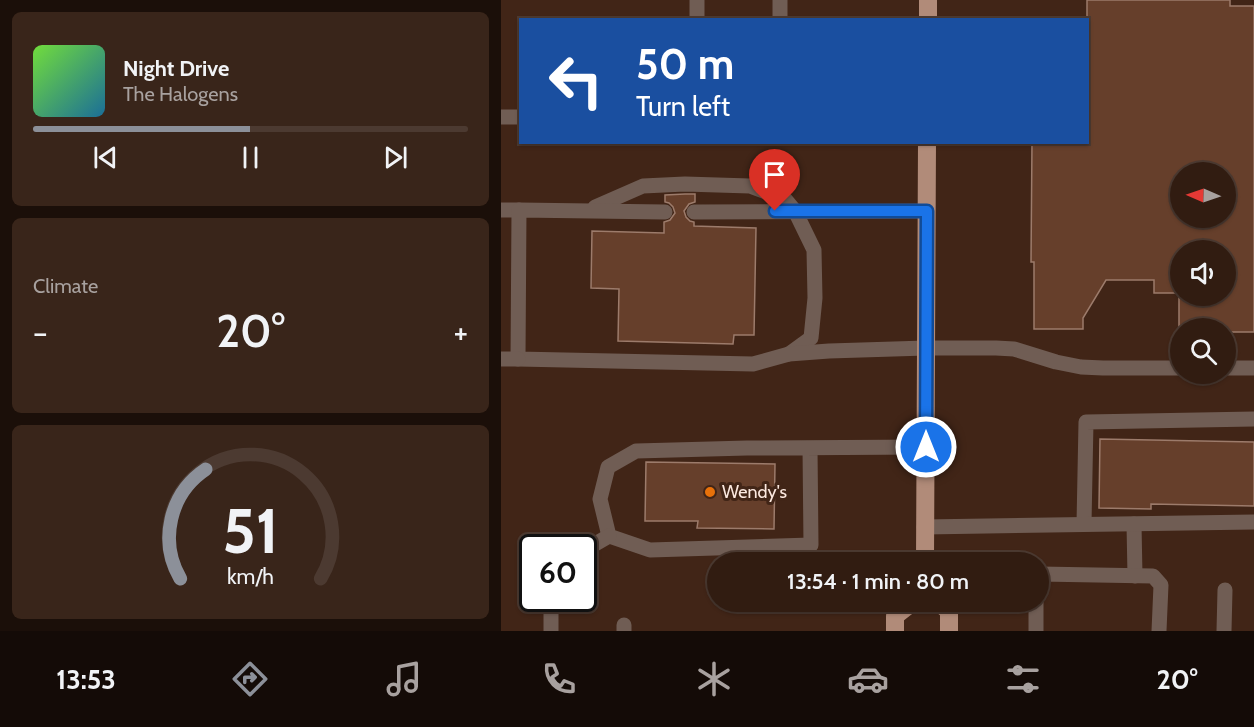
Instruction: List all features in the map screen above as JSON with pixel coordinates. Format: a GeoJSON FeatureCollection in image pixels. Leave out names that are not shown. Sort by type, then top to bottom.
{"type":"FeatureCollection","features":[{"type":"Feature","properties":{"kind":"main road"},"geometry":{"type":"LineString","coordinates":[[928,0],[928,18]]}},
{"type":"Feature","properties":{"kind":"main road"},"geometry":{"type":"LineString","coordinates":[[925,552],[927,144]]}},
{"type":"Feature","properties":{"kind":"main road"},"geometry":{"type":"LineString","coordinates":[[895,631],[895,616],[900,612]]}},
{"type":"Feature","properties":{"kind":"main road"},"geometry":{"type":"LineString","coordinates":[[949,612],[949,631]]}},
{"type":"Feature","properties":{"kind":"lane"},"geometry":{"type":"LineString","coordinates":[[697,0],[697,18]]}},
{"type":"Feature","properties":{"kind":"lane"},"geometry":{"type":"LineString","coordinates":[[780,0],[780,18]]}},
{"type":"Feature","properties":{"kind":"lane"},"geometry":{"type":"LineString","coordinates":[[501,117],[519,117]]}},
{"type":"Feature","properties":{"kind":"lane"},"geometry":{"type":"LineString","coordinates":[[589,210],[643,186],[685,184],[750,186],[785,199],[795,211],[815,250],[815,298],[811,338],[789,354]]}},
{"type":"Feature","properties":{"kind":"lane"},"geometry":{"type":"LineString","coordinates":[[501,210],[665,212]]}},
{"type":"Feature","properties":{"kind":"lane"},"geometry":{"type":"LineString","coordinates":[[518,358],[519,210]]}},
{"type":"Feature","properties":{"kind":"lane"},"geometry":{"type":"LineString","coordinates":[[694,212],[927,211]]}},
{"type":"Feature","properties":{"kind":"lane"},"geometry":{"type":"LineString","coordinates":[[501,358],[753,364],[789,354],[926,348],[1014,350],[1081,367],[1170,368]]}},
{"type":"Feature","properties":{"kind":"lane"},"geometry":{"type":"LineString","coordinates":[[1236,368],[1254,368]]}},
{"type":"Feature","properties":{"kind":"lane"},"geometry":{"type":"LineString","coordinates":[[1084,524],[1086,422],[1254,419]]}},
{"type":"Feature","properties":{"kind":"lane"},"geometry":{"type":"LineString","coordinates":[[609,536],[600,499],[608,467],[636,451],[926,447]]}},
{"type":"Feature","properties":{"kind":"lane"},"geometry":{"type":"LineString","coordinates":[[597,543],[609,536],[650,550],[811,545],[810,448]]}},
{"type":"Feature","properties":{"kind":"lane"},"geometry":{"type":"LineString","coordinates":[[924,527],[1254,522]]}},
{"type":"Feature","properties":{"kind":"lane"},"geometry":{"type":"LineString","coordinates":[[1134,524],[1135,576]]}},
{"type":"Feature","properties":{"kind":"lane"},"geometry":{"type":"LineString","coordinates":[[1049,574],[1153,576],[1161,585],[1159,631]]}},
{"type":"Feature","properties":{"kind":"lane"},"geometry":{"type":"LineString","coordinates":[[1224,631],[1225,590]]}},
{"type":"Feature","properties":{"kind":"lane"},"geometry":{"type":"LineString","coordinates":[[551,612],[551,631]]}},
{"type":"Feature","properties":{"kind":"lane"},"geometry":{"type":"LineString","coordinates":[[1036,612],[1036,631]]}},
{"type":"Feature","properties":{"kind":"building"},"geometry":{"type":"Polygon","coordinates":[[[1087,0],[1230,0],[1230,6],[1254,6],[1254,332],[1236,332],[1236,318],[1179,318],[1179,306],[1236,306],[1236,240],[1170,240],[1170,293],[1154,293],[1154,280],[1106,280],[1083,318],[1083,329],[1034,329],[1034,262],[1031,262],[1032,144],[1089,144],[1087,0]]]}},
{"type":"Feature","properties":{"kind":"building"},"geometry":{"type":"Polygon","coordinates":[[[695,194],[695,202],[689,204],[684,211],[686,217],[694,222],[694,226],[756,228],[754,335],[734,335],[733,344],[618,341],[619,289],[591,288],[592,231],[664,233],[664,222],[670,220],[675,213],[673,207],[665,202],[665,195],[695,194]]]}},
{"type":"Feature","properties":{"kind":"building"},"geometry":{"type":"Polygon","coordinates":[[[1100,439],[1254,442],[1254,506],[1151,504],[1151,509],[1099,508],[1100,439]]]}},
{"type":"Feature","properties":{"kind":"building","name":"Wendy's"},"geometry":{"type":"Polygon","coordinates":[[[646,462],[775,464],[774,529],[697,528],[698,521],[645,521],[646,462]]]}},
{"type":"Feature","properties":{"kind":"place","name":"Wendy's"},"geometry":{"type":"Point","coordinates":[710,492]}},
{"type":"Feature","properties":{"kind":"route"},"geometry":{"type":"LineString","coordinates":[[775,211],[927,211],[926,447]]}}]}
